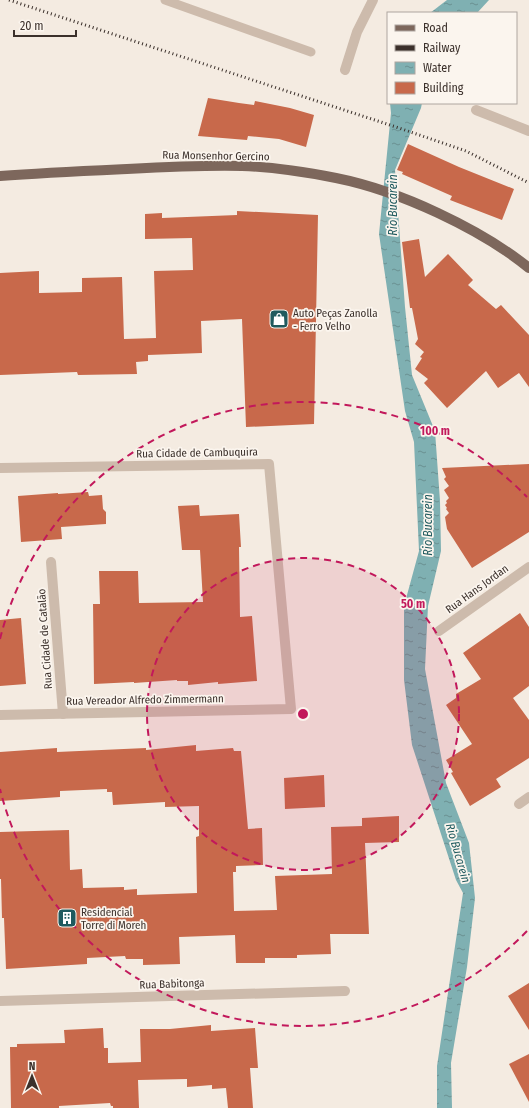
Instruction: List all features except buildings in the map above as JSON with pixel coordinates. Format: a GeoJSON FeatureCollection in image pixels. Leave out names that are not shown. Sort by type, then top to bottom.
{"type":"FeatureCollection","features":[{"type":"Feature","properties":{"kind":"main road","name":"Rua Monsenhor Gercino"},"geometry":{"type":"LineString","coordinates":[[0,176],[186,166],[242,166],[291,170],[336,178],[366,186],[416,203],[455,221],[486,238],[520,260],[529,268]]}},
{"type":"Feature","properties":{"kind":"street"},"geometry":{"type":"LineString","coordinates":[[345,70],[357,32],[372,0]]}},
{"type":"Feature","properties":{"kind":"street"},"geometry":{"type":"LineString","coordinates":[[476,110],[529,131]]}},
{"type":"Feature","properties":{"kind":"street","name":"Rua Cidade de Cambuquira"},"geometry":{"type":"LineString","coordinates":[[0,468],[269,464],[291,709]]}},
{"type":"Feature","properties":{"kind":"street","name":"Rua Cidade de Catalão"},"geometry":{"type":"LineString","coordinates":[[51,562],[63,714]]}},
{"type":"Feature","properties":{"kind":"street","name":"Rua Hans Jordan"},"geometry":{"type":"LineString","coordinates":[[439,631],[529,567]]}},
{"type":"Feature","properties":{"kind":"street","name":"Rua Vereador Alfredo Zimmermann"},"geometry":{"type":"LineString","coordinates":[[0,715],[291,709]]}},
{"type":"Feature","properties":{"kind":"street"},"geometry":{"type":"LineString","coordinates":[[519,804],[529,797]]}},
{"type":"Feature","properties":{"kind":"street","name":"Rua Babitonga"},"geometry":{"type":"LineString","coordinates":[[0,1001],[346,991]]}},
{"type":"Feature","properties":{"kind":"lane"},"geometry":{"type":"LineString","coordinates":[[165,0],[311,52]]}},
{"type":"Feature","properties":{"kind":"water"},"geometry":{"type":"Polygon","coordinates":[[[447,0],[489,0],[478,12],[431,12],[447,0]]]}},
{"type":"Feature","properties":{"kind":"water","name":"Rio Bucarein"},"geometry":{"type":"Polygon","coordinates":[[[390,104],[422,104],[395,170],[405,307],[412,375],[435,431],[440,501],[441,551],[428,606],[425,669],[446,783],[469,843],[475,898],[467,967],[451,1063],[452,1108],[437,1108],[437,1066],[463,893],[456,880],[412,745],[404,680],[404,606],[419,551],[414,442],[405,411],[379,234],[391,113],[390,104]]]}},
{"type":"Feature","properties":{"kind":"railway"},"geometry":{"type":"LineString","coordinates":[[9,0],[466,151],[529,183]]}},
{"type":"Feature","properties":{"kind":"place","name":"Auto Peças Zanolla - Ferro Velho"},"geometry":{"type":"Point","coordinates":[279,319]}},
{"type":"Feature","properties":{"kind":"place","name":"Residencial Torre di Moreh"},"geometry":{"type":"Point","coordinates":[67,918]}}]}
